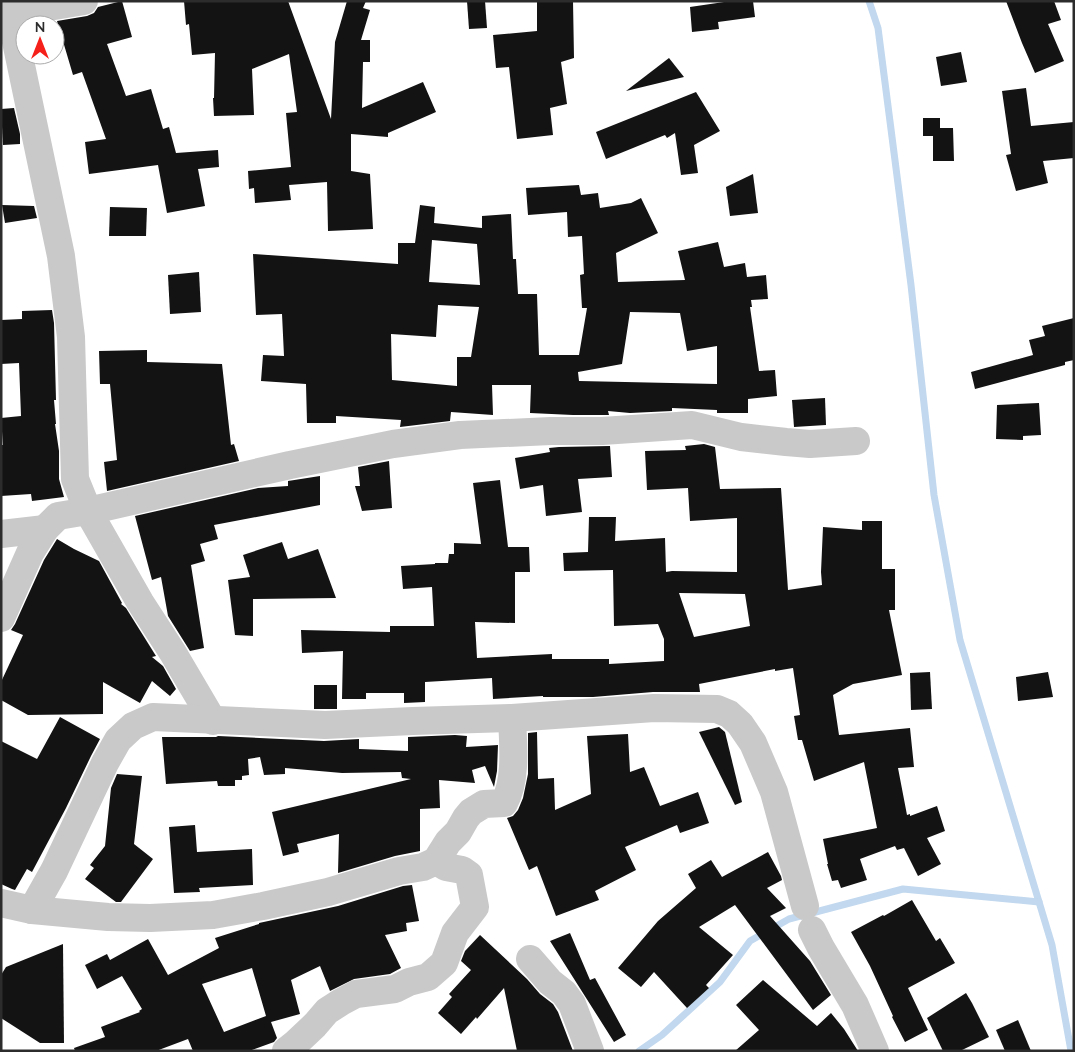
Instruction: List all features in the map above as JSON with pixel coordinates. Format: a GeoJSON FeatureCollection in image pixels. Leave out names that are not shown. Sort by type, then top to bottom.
{"type":"FeatureCollection","features":[{"type":"Feature","properties":{"kind":"street"},"geometry":{"type":"LineString","coordinates":[[70,3],[6,14],[61,256],[71,337],[75,479],[88,511],[140,602],[213,721]]}},
{"type":"Feature","properties":{"kind":"street"},"geometry":{"type":"LineString","coordinates":[[1,618],[27,560],[45,529],[58,516],[384,446],[460,435],[602,431],[692,425],[741,437],[786,442],[810,444],[856,441]]}},
{"type":"Feature","properties":{"kind":"street"},"geometry":{"type":"LineString","coordinates":[[1,534],[45,529]]}},
{"type":"Feature","properties":{"kind":"street"},"geometry":{"type":"LineString","coordinates":[[32,910],[54,871],[105,763],[118,740],[132,726],[152,717],[325,725],[512,718],[654,708],[717,709],[729,714],[740,724],[753,743],[774,792],[808,918],[820,948],[855,1005],[875,1051]]}},
{"type":"Feature","properties":{"kind":"street"},"geometry":{"type":"LineString","coordinates":[[1,903],[32,910],[108,917],[150,918],[213,915],[328,892],[399,871],[424,867],[436,861],[471,812],[484,804],[504,803],[509,794],[512,772],[512,718]]}},
{"type":"Feature","properties":{"kind":"street"},"geometry":{"type":"LineString","coordinates":[[286,1051],[327,1011],[341,1002],[356,994],[395,989],[409,982],[428,977],[444,963],[455,933],[475,907],[469,876],[462,870],[446,867],[436,861]]}},
{"type":"Feature","properties":{"kind":"street"},"geometry":{"type":"LineString","coordinates":[[530,959],[550,982],[564,993],[572,1004],[590,1051]]}},
{"type":"Feature","properties":{"kind":"building"},"geometry":{"type":"Polygon","coordinates":[[[122,1],[132,37],[107,44],[126,96],[151,89],[163,129],[169,127],[176,153],[218,150],[219,167],[198,169],[205,206],[167,213],[158,165],[89,174],[85,142],[106,139],[82,72],[73,75],[65,48],[65,20],[87,16],[94,13],[98,7],[122,1]]]}},
{"type":"Feature","properties":{"kind":"building"},"geometry":{"type":"Polygon","coordinates":[[[184,1],[288,1],[331,119],[335,42],[347,1],[366,1],[363,8],[370,10],[361,40],[370,40],[370,62],[363,62],[362,108],[423,82],[436,112],[388,133],[388,137],[351,134],[351,171],[370,174],[373,229],[328,231],[327,182],[289,185],[291,200],[255,203],[254,188],[249,189],[248,171],[291,167],[286,113],[297,112],[289,54],[252,69],[254,115],[214,116],[215,53],[192,55],[189,24],[186,25],[184,1]]]}},
{"type":"Feature","properties":{"kind":"building"},"geometry":{"type":"Polygon","coordinates":[[[467,1],[485,1],[487,28],[469,29],[467,1]]]}},
{"type":"Feature","properties":{"kind":"building"},"geometry":{"type":"Polygon","coordinates":[[[537,1],[573,1],[574,58],[561,62],[567,104],[550,108],[553,135],[517,139],[509,67],[496,68],[493,35],[537,31],[537,1]]]}},
{"type":"Feature","properties":{"kind":"building"},"geometry":{"type":"Polygon","coordinates":[[[724,1],[753,1],[755,17],[718,22],[719,29],[692,32],[690,7],[724,1]]]}},
{"type":"Feature","properties":{"kind":"building"},"geometry":{"type":"Polygon","coordinates":[[[1006,1],[1054,1],[1061,20],[1048,24],[1064,61],[1035,73],[1006,1]]]}},
{"type":"Feature","properties":{"kind":"building"},"geometry":{"type":"Polygon","coordinates":[[[961,52],[967,82],[941,86],[936,57],[961,52]]]}},
{"type":"Feature","properties":{"kind":"building"},"geometry":{"type":"Polygon","coordinates":[[[669,58],[684,77],[626,91],[669,58]]]}},
{"type":"Feature","properties":{"kind":"building"},"geometry":{"type":"Polygon","coordinates":[[[1026,88],[1031,126],[1074,122],[1074,158],[1043,161],[1048,183],[1016,191],[1006,155],[1011,154],[1002,91],[1026,88]]]}},
{"type":"Feature","properties":{"kind":"building"},"geometry":{"type":"Polygon","coordinates":[[[696,92],[720,131],[694,145],[698,173],[681,175],[675,133],[667,138],[665,135],[606,159],[596,132],[696,92]]]}},
{"type":"Feature","properties":{"kind":"building"},"geometry":{"type":"Polygon","coordinates":[[[14,108],[20,134],[20,144],[3,145],[1,109],[14,108]]]}},
{"type":"Feature","properties":{"kind":"building"},"geometry":{"type":"Polygon","coordinates":[[[923,118],[940,118],[940,128],[953,128],[954,161],[933,161],[933,136],[923,136],[923,118]]]}},
{"type":"Feature","properties":{"kind":"building"},"geometry":{"type":"Polygon","coordinates":[[[753,174],[758,213],[730,216],[726,187],[753,174]]]}},
{"type":"Feature","properties":{"kind":"building"},"geometry":{"type":"Polygon","coordinates":[[[579,185],[581,195],[598,193],[600,208],[631,203],[641,198],[658,233],[616,253],[618,282],[685,280],[678,251],[718,242],[724,267],[745,263],[747,277],[766,275],[768,299],[751,300],[752,307],[750,307],[759,371],[775,370],[777,396],[748,399],[748,413],[717,413],[717,410],[672,408],[672,411],[630,413],[608,411],[609,415],[573,415],[530,413],[531,385],[492,385],[493,415],[451,412],[450,421],[400,427],[401,420],[336,416],[336,423],[307,423],[306,384],[261,381],[263,355],[284,356],[282,314],[256,315],[253,254],[398,264],[398,243],[415,243],[420,205],[435,207],[434,223],[482,228],[482,216],[511,214],[513,259],[516,259],[518,294],[537,294],[539,355],[579,355],[587,308],[582,308],[580,275],[584,274],[582,236],[568,237],[567,212],[528,215],[526,188],[579,185]],[[432,240],[429,282],[480,285],[477,244],[432,240]],[[438,305],[436,337],[391,334],[392,380],[457,386],[457,357],[471,357],[479,307],[438,305]],[[630,312],[622,364],[578,372],[579,381],[717,384],[717,346],[687,351],[680,313],[630,312]]]}},
{"type":"Feature","properties":{"kind":"building"},"geometry":{"type":"Polygon","coordinates":[[[2,205],[34,206],[37,218],[5,223],[2,205]]]}},
{"type":"Feature","properties":{"kind":"building"},"geometry":{"type":"Polygon","coordinates":[[[110,207],[147,208],[146,236],[109,236],[110,207]]]}},
{"type":"Feature","properties":{"kind":"building"},"geometry":{"type":"Polygon","coordinates":[[[199,272],[201,312],[170,314],[168,275],[199,272]]]}},
{"type":"Feature","properties":{"kind":"building"},"geometry":{"type":"Polygon","coordinates":[[[52,310],[54,323],[55,424],[59,451],[59,479],[64,497],[32,501],[31,494],[1,496],[1,445],[3,445],[1,418],[21,416],[19,363],[1,364],[1,320],[22,319],[22,311],[52,310]]]}},
{"type":"Feature","properties":{"kind":"building"},"geometry":{"type":"Polygon","coordinates":[[[1074,318],[1074,360],[1065,362],[1065,365],[975,389],[971,372],[1033,355],[1029,340],[1045,336],[1042,326],[1074,318]]]}},
{"type":"Feature","properties":{"kind":"building"},"geometry":{"type":"Polygon","coordinates":[[[147,350],[147,362],[222,364],[231,445],[234,444],[239,461],[107,491],[104,462],[117,460],[110,384],[100,384],[99,351],[147,350]]]}},
{"type":"Feature","properties":{"kind":"building"},"geometry":{"type":"Polygon","coordinates":[[[825,398],[826,425],[794,427],[792,400],[825,398]]]}},
{"type":"Feature","properties":{"kind":"building"},"geometry":{"type":"Polygon","coordinates":[[[1039,403],[1041,435],[1023,436],[1023,440],[996,439],[997,405],[1039,403]]]}},
{"type":"Feature","properties":{"kind":"building"},"geometry":{"type":"Polygon","coordinates":[[[704,444],[715,447],[720,489],[781,488],[788,590],[822,585],[823,527],[862,530],[862,521],[882,521],[882,569],[895,569],[895,610],[889,610],[902,675],[853,684],[833,695],[839,735],[910,728],[914,767],[898,768],[907,815],[910,814],[910,816],[937,806],[945,831],[927,838],[941,864],[918,876],[904,848],[897,850],[895,846],[860,859],[867,880],[841,888],[838,880],[832,881],[823,839],[877,828],[864,762],[814,781],[802,740],[798,740],[794,716],[800,715],[793,668],[775,671],[775,669],[699,684],[700,692],[653,692],[593,697],[543,696],[493,699],[492,678],[425,682],[425,702],[404,703],[404,693],[366,693],[366,699],[342,699],[343,651],[302,653],[301,630],[390,632],[390,626],[434,626],[432,587],[403,589],[401,566],[448,563],[449,554],[454,554],[454,543],[481,544],[473,483],[500,480],[508,547],[529,547],[530,572],[515,572],[515,623],[475,622],[477,658],[552,654],[552,659],[609,659],[609,664],[664,661],[664,639],[658,624],[614,626],[613,570],[564,571],[563,553],[588,552],[589,517],[616,517],[615,541],[665,538],[666,572],[737,572],[737,518],[690,521],[688,488],[647,490],[645,451],[686,450],[685,446],[704,444]],[[679,593],[694,637],[750,626],[745,594],[679,593]]]}},
{"type":"Feature","properties":{"kind":"building"},"geometry":{"type":"Polygon","coordinates":[[[610,446],[612,477],[578,479],[582,512],[546,516],[543,485],[520,489],[515,458],[550,452],[549,448],[610,446]]]}},
{"type":"Feature","properties":{"kind":"building"},"geometry":{"type":"Polygon","coordinates":[[[389,461],[392,508],[362,511],[355,486],[360,486],[358,467],[389,461]]]}},
{"type":"Feature","properties":{"kind":"building"},"geometry":{"type":"Polygon","coordinates":[[[320,476],[320,505],[214,525],[218,539],[200,544],[205,561],[191,565],[204,648],[190,651],[168,616],[161,577],[152,580],[135,516],[258,488],[288,486],[288,481],[320,476]]]}},
{"type":"Feature","properties":{"kind":"building"},"geometry":{"type":"Polygon","coordinates":[[[57,539],[99,561],[121,604],[126,608],[156,656],[152,657],[163,666],[176,689],[170,696],[152,681],[140,703],[103,682],[103,714],[28,715],[1,700],[1,682],[23,635],[11,630],[44,560],[57,539]]]}},
{"type":"Feature","properties":{"kind":"building"},"geometry":{"type":"Polygon","coordinates":[[[282,542],[288,559],[318,549],[336,598],[253,599],[253,636],[235,635],[228,580],[250,577],[243,555],[282,542]]]}},
{"type":"Feature","properties":{"kind":"building"},"geometry":{"type":"Polygon","coordinates":[[[930,672],[932,709],[911,710],[910,673],[930,672]]]}},
{"type":"Feature","properties":{"kind":"building"},"geometry":{"type":"Polygon","coordinates":[[[1048,672],[1053,697],[1018,701],[1016,677],[1048,672]]]}},
{"type":"Feature","properties":{"kind":"building"},"geometry":{"type":"Polygon","coordinates":[[[314,685],[337,685],[337,709],[314,709],[314,685]]]}},
{"type":"Feature","properties":{"kind":"building"},"geometry":{"type":"Polygon","coordinates":[[[60,717],[100,739],[32,872],[27,869],[15,890],[1,884],[1,741],[37,759],[60,717]]]}},
{"type":"Feature","properties":{"kind":"building"},"geometry":{"type":"Polygon","coordinates":[[[719,727],[725,732],[742,802],[735,805],[699,732],[719,727]]]}},
{"type":"Feature","properties":{"kind":"building"},"geometry":{"type":"Polygon","coordinates":[[[537,732],[538,779],[554,778],[555,810],[591,794],[587,736],[628,734],[630,772],[644,767],[660,806],[698,792],[709,823],[680,833],[677,825],[625,847],[636,870],[595,891],[599,900],[556,916],[537,866],[529,870],[507,818],[513,816],[518,810],[523,798],[528,774],[528,733],[537,732]]]}},
{"type":"Feature","properties":{"kind":"building"},"geometry":{"type":"Polygon","coordinates":[[[218,736],[324,741],[359,739],[359,749],[408,751],[408,737],[467,736],[466,747],[498,745],[494,787],[485,766],[472,770],[475,783],[439,780],[440,808],[420,809],[420,851],[395,856],[338,873],[339,834],[297,844],[299,852],[283,856],[272,812],[411,779],[402,778],[401,772],[342,773],[285,768],[285,774],[264,775],[260,757],[248,759],[249,775],[242,776],[242,780],[235,780],[235,786],[218,786],[217,781],[166,784],[162,737],[218,736]]]}},
{"type":"Feature","properties":{"kind":"building"},"geometry":{"type":"Polygon","coordinates":[[[117,774],[142,776],[134,844],[153,859],[121,902],[116,902],[85,879],[94,868],[90,865],[105,846],[111,788],[117,774]]]}},
{"type":"Feature","properties":{"kind":"building"},"geometry":{"type":"Polygon","coordinates":[[[195,825],[197,852],[252,849],[253,885],[199,888],[200,892],[174,893],[169,827],[195,825]]]}},
{"type":"Feature","properties":{"kind":"building"},"geometry":{"type":"Polygon","coordinates":[[[768,852],[782,880],[767,888],[786,908],[770,916],[810,961],[831,995],[813,1010],[735,905],[699,927],[733,955],[706,985],[709,988],[687,1008],[654,972],[641,987],[618,968],[658,921],[696,888],[688,874],[711,860],[722,877],[768,852]]]}},
{"type":"Feature","properties":{"kind":"building"},"geometry":{"type":"Polygon","coordinates":[[[412,885],[419,921],[406,923],[407,931],[385,935],[401,968],[390,974],[354,979],[330,991],[320,966],[291,980],[300,1014],[271,1022],[277,1038],[274,1042],[249,1051],[193,1051],[188,1039],[156,1051],[75,1051],[74,1048],[105,1037],[101,1027],[140,1012],[142,1009],[122,976],[97,989],[85,965],[107,954],[110,960],[148,939],[168,975],[219,948],[215,938],[259,923],[338,906],[412,885]],[[252,968],[202,984],[224,1032],[266,1016],[252,968]]]}},
{"type":"Feature","properties":{"kind":"building"},"geometry":{"type":"Polygon","coordinates":[[[912,900],[936,941],[940,938],[955,963],[908,988],[928,1030],[905,1042],[870,966],[851,932],[912,900]]]}},
{"type":"Feature","properties":{"kind":"building"},"geometry":{"type":"Polygon","coordinates":[[[570,933],[590,980],[595,978],[626,1035],[614,1042],[550,941],[570,933]]]}},
{"type":"Feature","properties":{"kind":"building"},"geometry":{"type":"Polygon","coordinates":[[[480,935],[527,979],[540,994],[553,1004],[573,1051],[517,1051],[504,988],[461,1034],[438,1013],[452,997],[449,994],[471,970],[461,961],[465,951],[480,935]]]}},
{"type":"Feature","properties":{"kind":"building"},"geometry":{"type":"Polygon","coordinates":[[[63,944],[64,1043],[40,1043],[1,1018],[1,975],[6,967],[63,944]]]}},
{"type":"Feature","properties":{"kind":"building"},"geometry":{"type":"Polygon","coordinates":[[[763,980],[817,1026],[831,1013],[858,1051],[735,1051],[759,1030],[736,1005],[763,980]]]}},
{"type":"Feature","properties":{"kind":"building"},"geometry":{"type":"Polygon","coordinates":[[[966,993],[989,1037],[960,1051],[943,1051],[927,1018],[966,993]]]}},
{"type":"Feature","properties":{"kind":"building"},"geometry":{"type":"Polygon","coordinates":[[[1018,1020],[1031,1051],[1005,1051],[996,1030],[1018,1020]]]}},
{"type":"Feature","properties":{"kind":"waterway"},"geometry":{"type":"LineString","coordinates":[[869,1],[878,28],[911,285],[934,495],[960,640],[1052,945],[1071,1051]]}},
{"type":"Feature","properties":{"kind":"waterway"},"geometry":{"type":"LineString","coordinates":[[639,1051],[662,1035],[720,982],[750,941],[789,919],[903,889],[1039,902]]}}]}
